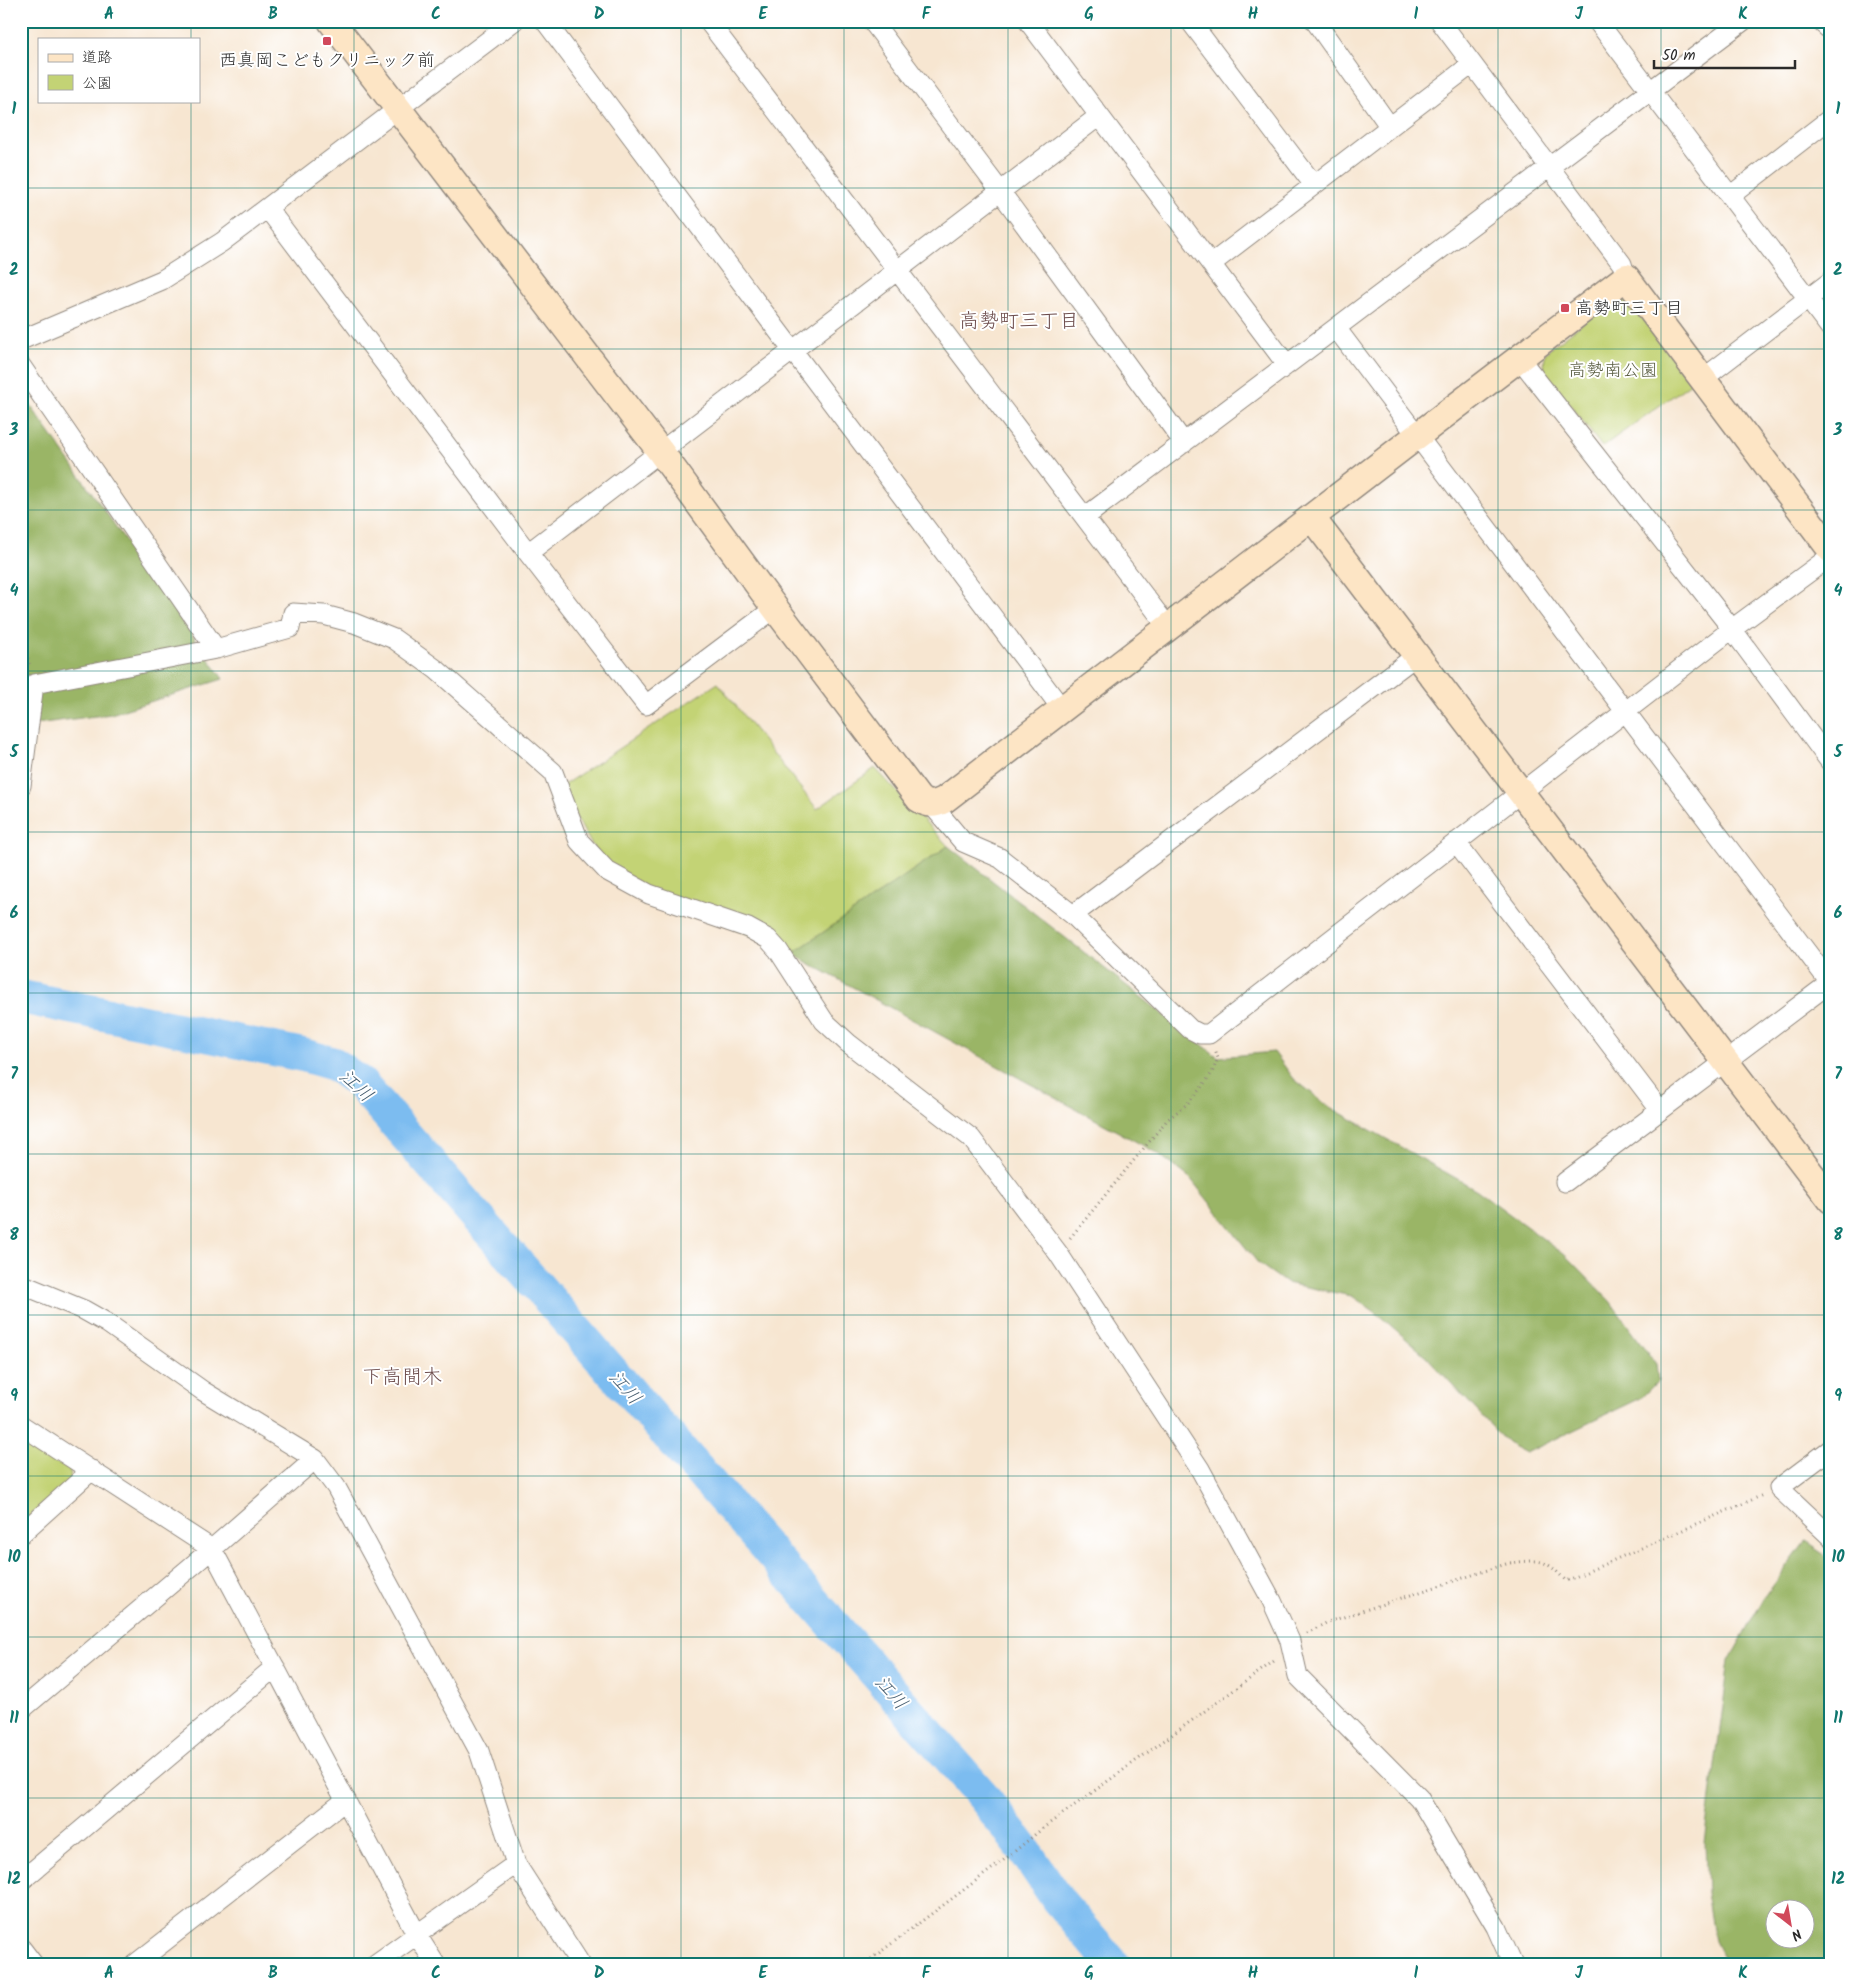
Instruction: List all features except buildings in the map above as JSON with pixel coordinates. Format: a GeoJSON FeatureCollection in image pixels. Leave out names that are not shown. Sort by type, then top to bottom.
{"type":"FeatureCollection","features":[{"type":"Feature","properties":{"kind":"street"},"geometry":{"type":"LineString","coordinates":[[331,21],[660,451],[775,608],[919,798],[932,805],[963,842],[1000,858],[1073,915],[1190,1029],[1200,1034],[1209,1034],[1625,711],[1831,556]]}},
{"type":"Feature","properties":{"kind":"street"},"geometry":{"type":"LineString","coordinates":[[21,340],[162,280],[222,242],[514,21]]}},
{"type":"Feature","properties":{"kind":"street"},"geometry":{"type":"LineString","coordinates":[[545,21],[1062,709]]}},
{"type":"Feature","properties":{"kind":"street"},"geometry":{"type":"LineString","coordinates":[[708,21],[1168,627]]}},
{"type":"Feature","properties":{"kind":"street"},"geometry":{"type":"LineString","coordinates":[[872,21],[1000,191],[1184,443]]}},
{"type":"Feature","properties":{"kind":"street"},"geometry":{"type":"LineString","coordinates":[[1028,21],[1287,365]]}},
{"type":"Feature","properties":{"kind":"street"},"geometry":{"type":"LineString","coordinates":[[1190,21],[1314,185]]}},
{"type":"Feature","properties":{"kind":"street"},"geometry":{"type":"LineString","coordinates":[[1314,21],[1390,127]]}},
{"type":"Feature","properties":{"kind":"street"},"geometry":{"type":"LineString","coordinates":[[1440,21],[1622,264],[1626,277],[1704,378],[1831,550]]}},
{"type":"Feature","properties":{"kind":"street"},"geometry":{"type":"LineString","coordinates":[[1597,21],[1831,329]]}},
{"type":"Feature","properties":{"kind":"street"},"geometry":{"type":"LineString","coordinates":[[1084,518],[1743,21]]}},
{"type":"Feature","properties":{"kind":"street"},"geometry":{"type":"LineString","coordinates":[[1820,21],[1831,31]]}},
{"type":"Feature","properties":{"kind":"street"},"geometry":{"type":"LineString","coordinates":[[1211,264],[1472,64]]}},
{"type":"Feature","properties":{"kind":"street"},"geometry":{"type":"LineString","coordinates":[[528,552],[1099,116]]}},
{"type":"Feature","properties":{"kind":"street"},"geometry":{"type":"LineString","coordinates":[[1730,196],[1831,118]]}},
{"type":"Feature","properties":{"kind":"street"},"geometry":{"type":"LineString","coordinates":[[268,209],[646,705],[775,608]]}},
{"type":"Feature","properties":{"kind":"street"},"geometry":{"type":"LineString","coordinates":[[932,805],[944,800],[1626,277]]}},
{"type":"Feature","properties":{"kind":"street"},"geometry":{"type":"LineString","coordinates":[[1704,378],[1831,281]]}},
{"type":"Feature","properties":{"kind":"street"},"geometry":{"type":"LineString","coordinates":[[1336,328],[1830,983],[1564,1182]]}},
{"type":"Feature","properties":{"kind":"street"},"geometry":{"type":"LineString","coordinates":[[1520,359],[1732,629],[1831,763]]}},
{"type":"Feature","properties":{"kind":"street"},"geometry":{"type":"LineString","coordinates":[[21,366],[216,649]]}},
{"type":"Feature","properties":{"kind":"street"},"geometry":{"type":"LineString","coordinates":[[1312,518],[1831,1200]]}},
{"type":"Feature","properties":{"kind":"street"},"geometry":{"type":"LineString","coordinates":[[21,786],[34,684],[216,649],[290,628],[293,613],[324,615],[354,622],[394,639],[437,670],[554,772],[578,841],[607,871],[649,894],[748,928],[768,939],[778,950],[824,1021],[848,1043],[971,1138],[1058,1253],[1200,1469],[1272,1601],[1291,1645],[1298,1676],[1419,1798],[1496,1927],[1513,1965]]}},
{"type":"Feature","properties":{"kind":"street"},"geometry":{"type":"LineString","coordinates":[[1073,915],[1417,656]]}},
{"type":"Feature","properties":{"kind":"street"},"geometry":{"type":"LineString","coordinates":[[1456,842],[1660,1110]]}},
{"type":"Feature","properties":{"kind":"street"},"geometry":{"type":"LineString","coordinates":[[21,1284],[84,1310],[107,1323],[203,1391],[315,1459],[336,1487],[479,1751],[516,1864],[581,1965]]}},
{"type":"Feature","properties":{"kind":"street"},"geometry":{"type":"LineString","coordinates":[[21,1425],[212,1549],[416,1935],[436,1965]]}},
{"type":"Feature","properties":{"kind":"street"},"geometry":{"type":"LineString","coordinates":[[1831,1449],[1779,1488],[1831,1537]]}},
{"type":"Feature","properties":{"kind":"street"},"geometry":{"type":"LineString","coordinates":[[21,1710],[212,1549],[315,1459]]}},
{"type":"Feature","properties":{"kind":"street"},"geometry":{"type":"LineString","coordinates":[[21,1534],[92,1470]]}},
{"type":"Feature","properties":{"kind":"street"},"geometry":{"type":"LineString","coordinates":[[21,1881],[276,1667]]}},
{"type":"Feature","properties":{"kind":"street"},"geometry":{"type":"LineString","coordinates":[[134,1965],[346,1800]]}},
{"type":"Feature","properties":{"kind":"street"},"geometry":{"type":"LineString","coordinates":[[374,1965],[516,1864]]}},
{"type":"Feature","properties":{"kind":"street"},"geometry":{"type":"LineString","coordinates":[[21,1948],[34,1965]]}},
{"type":"Feature","properties":{"kind":"path"},"geometry":{"type":"LineString","coordinates":[[21,629],[34,684]]}},
{"type":"Feature","properties":{"kind":"path"},"geometry":{"type":"LineString","coordinates":[[1058,1253],[1167,1120],[1187,1104],[1212,1073],[1218,1058],[1209,1034]]}},
{"type":"Feature","properties":{"kind":"path"},"geometry":{"type":"LineString","coordinates":[[863,1965],[1291,1645],[1328,1622],[1509,1563],[1534,1560],[1551,1565],[1566,1581],[1779,1488]]}},
{"type":"Feature","properties":{"kind":"green space","name":"高勢南公園"},"geometry":{"type":"Polygon","coordinates":[[[1615,297],[1631,301],[1691,383],[1602,447],[1544,370],[1545,353],[1615,297]]]}},
{"type":"Feature","properties":{"kind":"green space"},"geometry":{"type":"Polygon","coordinates":[[[21,392],[223,679],[111,714],[21,726],[21,392]]]}},
{"type":"Feature","properties":{"kind":"green space"},"geometry":{"type":"Polygon","coordinates":[[[718,683],[817,809],[875,768],[948,846],[792,954],[607,871],[559,788],[718,683]]]}},
{"type":"Feature","properties":{"kind":"green space"},"geometry":{"type":"Polygon","coordinates":[[[948,846],[1218,1057],[1274,1052],[1294,1079],[1328,1106],[1477,1190],[1565,1255],[1610,1301],[1656,1364],[1658,1381],[1641,1398],[1526,1453],[1507,1443],[1426,1356],[1374,1311],[1352,1296],[1286,1283],[1258,1263],[1190,1178],[1157,1153],[792,954],[948,846]]]}},
{"type":"Feature","properties":{"kind":"green space"},"geometry":{"type":"Polygon","coordinates":[[[21,1433],[69,1464],[71,1480],[21,1524],[21,1433]]]}},
{"type":"Feature","properties":{"kind":"green space"},"geometry":{"type":"Polygon","coordinates":[[[1805,1542],[1831,1559],[1831,1965],[1727,1965],[1715,1941],[1707,1893],[1705,1842],[1729,1661],[1764,1598],[1805,1542]]]}},
{"type":"Feature","properties":{"kind":"waterway","name":"江川"},"geometry":{"type":"LineString","coordinates":[[21,997],[303,1055],[334,1064],[360,1083],[983,1796],[1025,1851],[1058,1900],[1114,1965]]}},
{"type":"Feature","properties":{"kind":"place","name":"西真岡こどもクリニック前"},"geometry":{"type":"Point","coordinates":[327,41]}},
{"type":"Feature","properties":{"kind":"place","name":"高勢町三丁目"},"geometry":{"type":"Point","coordinates":[1565,308]}},
{"type":"Feature","properties":{"kind":"district","name":"高勢町三丁目"},"geometry":{"type":"Point","coordinates":[1019,320]}},
{"type":"Feature","properties":{"kind":"district","name":"下高間木"},"geometry":{"type":"Point","coordinates":[402,1376]}}]}
